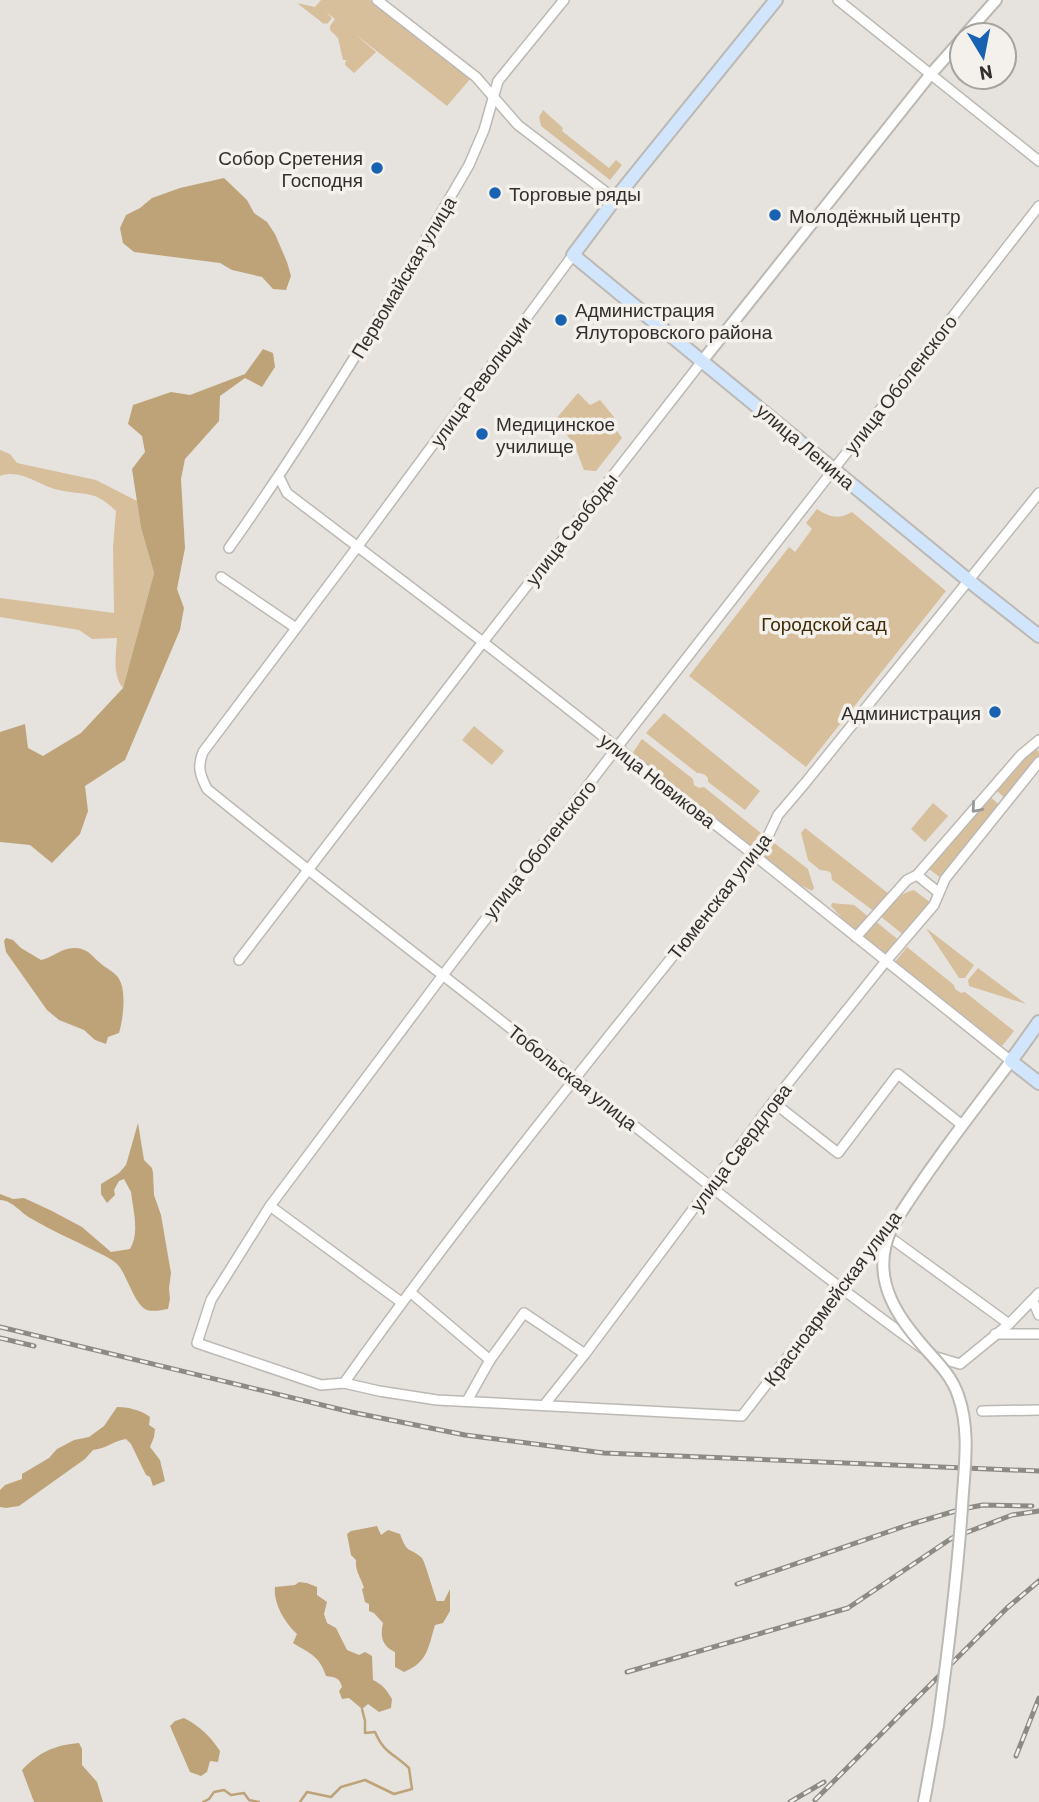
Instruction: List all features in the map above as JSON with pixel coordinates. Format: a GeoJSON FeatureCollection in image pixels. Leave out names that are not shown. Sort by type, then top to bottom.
{"type":"FeatureCollection","features":[{"type":"Feature","properties":{"kind":"main road","name":"улица Революции"},"geometry":{"type":"LineString","coordinates":[[573,255],[776,0]]}},
{"type":"Feature","properties":{"kind":"main road","name":"улица Ленина"},"geometry":{"type":"LineString","coordinates":[[573,255],[1039,636]]}},
{"type":"Feature","properties":{"kind":"main road","name":"Красноармейская улица"},"geometry":{"type":"LineString","coordinates":[[1011,1061],[1039,1022]]}},
{"type":"Feature","properties":{"kind":"main road","name":"улица Новикова"},"geometry":{"type":"LineString","coordinates":[[1011,1061],[1039,1083]]}},
{"type":"Feature","properties":{"kind":"street"},"geometry":{"type":"LineString","coordinates":[[377,0],[475,77],[518,125],[615,199]]}},
{"type":"Feature","properties":{"kind":"street","name":"Первомайская улица"},"geometry":{"type":"LineString","coordinates":[[229,548],[279,477],[346,373],[469,165],[484,130],[498,81],[564,0]]}},
{"type":"Feature","properties":{"kind":"street"},"geometry":{"type":"LineString","coordinates":[[838,0],[1039,161]]}},
{"type":"Feature","properties":{"kind":"street","name":"улица Свободы"},"geometry":{"type":"LineString","coordinates":[[978,21],[996,0]]}},
{"type":"Feature","properties":{"kind":"street","name":"улица Свободы"},"geometry":{"type":"LineString","coordinates":[[239,960],[703,360],[948,55]]}},
{"type":"Feature","properties":{"kind":"street","name":"улица Оболенского"},"geometry":{"type":"LineString","coordinates":[[344,1383],[321,1385],[197,1343],[211,1300],[270,1206],[443,975],[1039,206]]}},
{"type":"Feature","properties":{"kind":"street","name":"улица Революции"},"geometry":{"type":"LineString","coordinates":[[199,772],[203,752],[573,255]]}},
{"type":"Feature","properties":{"kind":"street","name":"улица Новикова"},"geometry":{"type":"LineString","coordinates":[[279,477],[287,493],[483,642],[1011,1061]]}},
{"type":"Feature","properties":{"kind":"street","name":"Тюменская улица"},"geometry":{"type":"LineString","coordinates":[[344,1383],[401,1302],[754,855],[778,815],[1039,493]]}},
{"type":"Feature","properties":{"kind":"street"},"geometry":{"type":"LineString","coordinates":[[221,577],[296,628]]}},
{"type":"Feature","properties":{"kind":"street"},"geometry":{"type":"LineString","coordinates":[[856,937],[907,880],[918,875],[1021,755],[1039,740]]}},
{"type":"Feature","properties":{"kind":"street","name":"улица Свердлова"},"geometry":{"type":"LineString","coordinates":[[545,1404],[773,1102],[934,905],[945,879],[1039,762]]}},
{"type":"Feature","properties":{"kind":"street","name":"Тобольская улица"},"geometry":{"type":"LineString","coordinates":[[199,772],[206,789],[840,1289],[934,1357],[960,1364],[995,1334]]}},
{"type":"Feature","properties":{"kind":"street"},"geometry":{"type":"LineString","coordinates":[[990,791],[1005,804]]}},
{"type":"Feature","properties":{"kind":"street"},"geometry":{"type":"LineString","coordinates":[[918,875],[938,892]]}},
{"type":"Feature","properties":{"kind":"street","name":"Красноармейская улица"},"geometry":{"type":"LineString","coordinates":[[924,1802],[954,1602],[965,1417],[957,1392],[942,1367],[893,1306],[885,1284],[884,1252],[892,1227],[922,1181],[1011,1061]]}},
{"type":"Feature","properties":{"kind":"street"},"geometry":{"type":"LineString","coordinates":[[773,1102],[838,1153],[898,1074],[962,1125]]}},
{"type":"Feature","properties":{"kind":"street","name":"Красноармейская улица"},"geometry":{"type":"LineString","coordinates":[[545,1404],[742,1416],[864,1261],[915,1187],[922,1181]]}},
{"type":"Feature","properties":{"kind":"street"},"geometry":{"type":"LineString","coordinates":[[270,1206],[401,1302]]}},
{"type":"Feature","properties":{"kind":"street"},"geometry":{"type":"LineString","coordinates":[[895,1241],[1009,1324]]}},
{"type":"Feature","properties":{"kind":"street"},"geometry":{"type":"LineString","coordinates":[[410,1292],[490,1360]]}},
{"type":"Feature","properties":{"kind":"street"},"geometry":{"type":"LineString","coordinates":[[995,1334],[1036,1297]]}},
{"type":"Feature","properties":{"kind":"street"},"geometry":{"type":"LineString","coordinates":[[1036,1297],[1039,1315]]}},
{"type":"Feature","properties":{"kind":"street"},"geometry":{"type":"LineString","coordinates":[[467,1401],[490,1360],[524,1312],[585,1354]]}},
{"type":"Feature","properties":{"kind":"street"},"geometry":{"type":"LineString","coordinates":[[995,1334],[1039,1334]]}},
{"type":"Feature","properties":{"kind":"street"},"geometry":{"type":"LineString","coordinates":[[344,1383],[437,1400],[545,1404]]}},
{"type":"Feature","properties":{"kind":"street"},"geometry":{"type":"LineString","coordinates":[[982,1411],[1039,1410]]}},
{"type":"Feature","properties":{"kind":"green space"},"geometry":{"type":"Polygon","coordinates":[[[321,0],[370,0],[471,78],[447,106],[355,34],[376,52],[354,73],[345,65],[346,60],[343,60],[338,38],[330,30],[335,19],[326,12],[332,18],[324,24],[297,3],[315,7],[321,0]]]}},
{"type":"Feature","properties":{"kind":"green space"},"geometry":{"type":"Polygon","coordinates":[[[543,110],[563,128],[562,131],[609,168],[616,160],[622,165],[610,180],[541,126],[539,117],[543,110]]]}},
{"type":"Feature","properties":{"kind":"green space"},"geometry":{"type":"Polygon","coordinates":[[[578,393],[590,405],[600,400],[614,417],[612,424],[622,438],[596,471],[584,470],[574,444],[555,420],[578,393]]]}},
{"type":"Feature","properties":{"kind":"green space"},"geometry":{"type":"Polygon","coordinates":[[[0,450],[10,454],[17,463],[96,480],[137,501],[141,528],[154,573],[123,688],[116,671],[117,638],[92,639],[79,630],[0,617],[0,598],[114,613],[113,547],[116,511],[101,499],[89,494],[59,490],[15,474],[0,476],[0,450]]]}},
{"type":"Feature","properties":{"kind":"green space","name":"Городской сад"},"geometry":{"type":"Polygon","coordinates":[[[817,509],[834,516],[852,512],[946,591],[806,767],[689,676],[789,547],[795,552],[812,529],[806,523],[817,509]]]}},
{"type":"Feature","properties":{"kind":"green space"},"geometry":{"type":"Polygon","coordinates":[[[664,713],[760,791],[745,810],[708,782],[706,776],[697,773],[646,733],[664,713]]]}},
{"type":"Feature","properties":{"kind":"green space"},"geometry":{"type":"Polygon","coordinates":[[[474,726],[504,751],[492,765],[462,740],[474,726]]]}},
{"type":"Feature","properties":{"kind":"green space"},"geometry":{"type":"Polygon","coordinates":[[[642,739],[693,779],[694,785],[704,787],[762,834],[753,845],[749,845],[632,754],[642,739]]]}},
{"type":"Feature","properties":{"kind":"green space"},"geometry":{"type":"Polygon","coordinates":[[[1034,747],[1039,752],[1039,757],[1006,799],[996,790],[1034,747]]]}},
{"type":"Feature","properties":{"kind":"green space"},"geometry":{"type":"Polygon","coordinates":[[[989,796],[1001,806],[941,878],[929,869],[989,796]]]}},
{"type":"Feature","properties":{"kind":"green space"},"geometry":{"type":"Polygon","coordinates":[[[933,803],[948,816],[925,842],[911,829],[933,803]]]}},
{"type":"Feature","properties":{"kind":"green space"},"geometry":{"type":"Polygon","coordinates":[[[805,828],[889,894],[875,912],[832,880],[831,873],[820,870],[808,860],[801,833],[805,828]]]}},
{"type":"Feature","properties":{"kind":"green space"},"geometry":{"type":"Polygon","coordinates":[[[773,842],[808,869],[814,888],[812,891],[795,882],[762,856],[773,842]]]}},
{"type":"Feature","properties":{"kind":"green space"},"geometry":{"type":"Polygon","coordinates":[[[914,890],[931,903],[905,936],[880,916],[899,896],[914,890]]]}},
{"type":"Feature","properties":{"kind":"green space"},"geometry":{"type":"Polygon","coordinates":[[[832,903],[854,905],[870,918],[859,931],[847,924],[831,906],[832,903]]]}},
{"type":"Feature","properties":{"kind":"green space"},"geometry":{"type":"Polygon","coordinates":[[[875,921],[900,941],[887,956],[865,937],[865,933],[875,921]]]}},
{"type":"Feature","properties":{"kind":"green space"},"geometry":{"type":"Polygon","coordinates":[[[926,928],[974,965],[965,978],[959,978],[926,928]]]}},
{"type":"Feature","properties":{"kind":"green space"},"geometry":{"type":"Polygon","coordinates":[[[907,947],[954,985],[955,989],[961,993],[965,992],[1014,1031],[1002,1046],[895,962],[907,947]]]}},
{"type":"Feature","properties":{"kind":"green space"},"geometry":{"type":"Polygon","coordinates":[[[978,968],[1026,1004],[969,986],[968,980],[978,968]]]}},
{"type":"Feature","properties":{"kind":"shaded area"},"geometry":{"type":"Polygon","coordinates":[[[224,178],[247,200],[254,213],[267,222],[275,234],[291,276],[286,290],[273,289],[262,277],[232,270],[220,263],[134,252],[123,243],[120,228],[126,215],[152,198],[180,188],[224,178]]]}},
{"type":"Feature","properties":{"kind":"shaded area"},"geometry":{"type":"Polygon","coordinates":[[[263,349],[273,353],[275,367],[262,387],[245,378],[220,396],[219,421],[185,459],[181,479],[185,548],[177,589],[184,608],[180,630],[125,760],[85,786],[88,811],[80,834],[52,863],[30,845],[0,842],[0,732],[25,724],[28,748],[43,756],[81,733],[123,688],[154,573],[141,528],[132,469],[145,452],[142,436],[128,424],[133,405],[171,392],[190,395],[245,374],[263,349]]]}},
{"type":"Feature","properties":{"kind":"shaded area"},"geometry":{"type":"Polygon","coordinates":[[[6,938],[41,960],[66,949],[84,950],[114,973],[120,980],[123,995],[119,1033],[108,1037],[106,1044],[95,1040],[84,1030],[59,1020],[47,1010],[6,952],[6,938]]]}},
{"type":"Feature","properties":{"kind":"shaded area"},"geometry":{"type":"Polygon","coordinates":[[[138,1123],[144,1160],[152,1168],[154,1195],[161,1215],[171,1273],[168,1309],[158,1311],[149,1311],[143,1307],[113,1261],[0,1200],[0,1194],[13,1199],[24,1198],[82,1227],[111,1252],[130,1249],[135,1236],[131,1192],[124,1179],[119,1181],[114,1190],[115,1195],[107,1203],[101,1194],[101,1184],[119,1173],[126,1165],[138,1123]]]}},
{"type":"Feature","properties":{"kind":"shaded area"},"geometry":{"type":"Polygon","coordinates":[[[117,1407],[134,1409],[150,1417],[149,1425],[155,1429],[150,1447],[160,1460],[165,1481],[153,1486],[126,1439],[93,1450],[85,1459],[19,1506],[0,1507],[0,1490],[5,1485],[22,1479],[22,1474],[49,1458],[57,1449],[74,1440],[89,1437],[104,1426],[117,1407]]]}},
{"type":"Feature","properties":{"kind":"shaded area"},"geometry":{"type":"Polygon","coordinates":[[[377,1526],[381,1535],[388,1530],[400,1534],[407,1548],[422,1558],[437,1601],[444,1601],[450,1589],[450,1611],[443,1623],[435,1625],[423,1659],[404,1672],[395,1667],[395,1652],[387,1647],[383,1640],[383,1623],[369,1611],[369,1604],[365,1602],[364,1588],[356,1560],[351,1555],[347,1534],[377,1526]]]}},
{"type":"Feature","properties":{"kind":"shaded area"},"geometry":{"type":"Polygon","coordinates":[[[299,1582],[317,1587],[317,1595],[327,1602],[324,1614],[327,1623],[336,1628],[347,1650],[359,1655],[365,1652],[372,1656],[373,1680],[382,1686],[392,1699],[391,1708],[379,1712],[368,1704],[362,1709],[349,1698],[342,1699],[339,1691],[342,1687],[338,1680],[326,1676],[317,1659],[293,1643],[297,1634],[281,1612],[275,1587],[295,1585],[299,1582]]]}},
{"type":"Feature","properties":{"kind":"shaded area"},"geometry":{"type":"Polygon","coordinates":[[[184,1718],[204,1732],[220,1751],[218,1762],[210,1761],[207,1772],[201,1776],[190,1772],[170,1726],[184,1718]]]}},
{"type":"Feature","properties":{"kind":"shaded area"},"geometry":{"type":"Polygon","coordinates":[[[79,1743],[82,1749],[82,1765],[97,1782],[103,1802],[34,1802],[22,1770],[48,1750],[79,1743]]]}},
{"type":"Feature","properties":{"kind":"waterway"},"geometry":{"type":"LineString","coordinates":[[300,1802],[307,1792],[331,1797],[341,1787],[365,1780],[394,1794],[412,1789],[409,1768],[385,1749],[375,1732],[365,1733],[362,1709]]}},
{"type":"Feature","properties":{"kind":"waterway"},"geometry":{"type":"LineString","coordinates":[[203,1802],[214,1792],[224,1790],[231,1795],[244,1793],[249,1800],[259,1802]]}},
{"type":"Feature","properties":{"kind":"railway"},"geometry":{"type":"LineString","coordinates":[[0,1327],[351,1412],[465,1435],[604,1453],[1039,1471]]}},
{"type":"Feature","properties":{"kind":"railway"},"geometry":{"type":"LineString","coordinates":[[0,1338],[34,1346]]}},
{"type":"Feature","properties":{"kind":"railway"},"geometry":{"type":"LineString","coordinates":[[737,1584],[962,1509],[983,1505],[1032,1506]]}},
{"type":"Feature","properties":{"kind":"railway"},"geometry":{"type":"LineString","coordinates":[[627,1672],[848,1608],[952,1538],[1012,1515],[1039,1511]]}},
{"type":"Feature","properties":{"kind":"railway"},"geometry":{"type":"LineString","coordinates":[[815,1800],[1007,1608],[1039,1581]]}},
{"type":"Feature","properties":{"kind":"railway"},"geometry":{"type":"LineString","coordinates":[[1016,1756],[1039,1698]]}},
{"type":"Feature","properties":{"kind":"railway"},"geometry":{"type":"LineString","coordinates":[[790,1802],[824,1782]]}},
{"type":"Feature","properties":{"kind":"place","name":"Собор Сретения Господня"},"geometry":{"type":"Point","coordinates":[377,168]}},
{"type":"Feature","properties":{"kind":"place","name":"Торговые ряды"},"geometry":{"type":"Point","coordinates":[495,193]}},
{"type":"Feature","properties":{"kind":"place","name":"Молодёжный центр"},"geometry":{"type":"Point","coordinates":[775,215]}},
{"type":"Feature","properties":{"kind":"place","name":"Администрация Ялуторовского района"},"geometry":{"type":"Point","coordinates":[561,320]}},
{"type":"Feature","properties":{"kind":"place","name":"Медицинское училище"},"geometry":{"type":"Point","coordinates":[482,434]}},
{"type":"Feature","properties":{"kind":"place","name":"Администрация"},"geometry":{"type":"Point","coordinates":[995,712]}}]}
